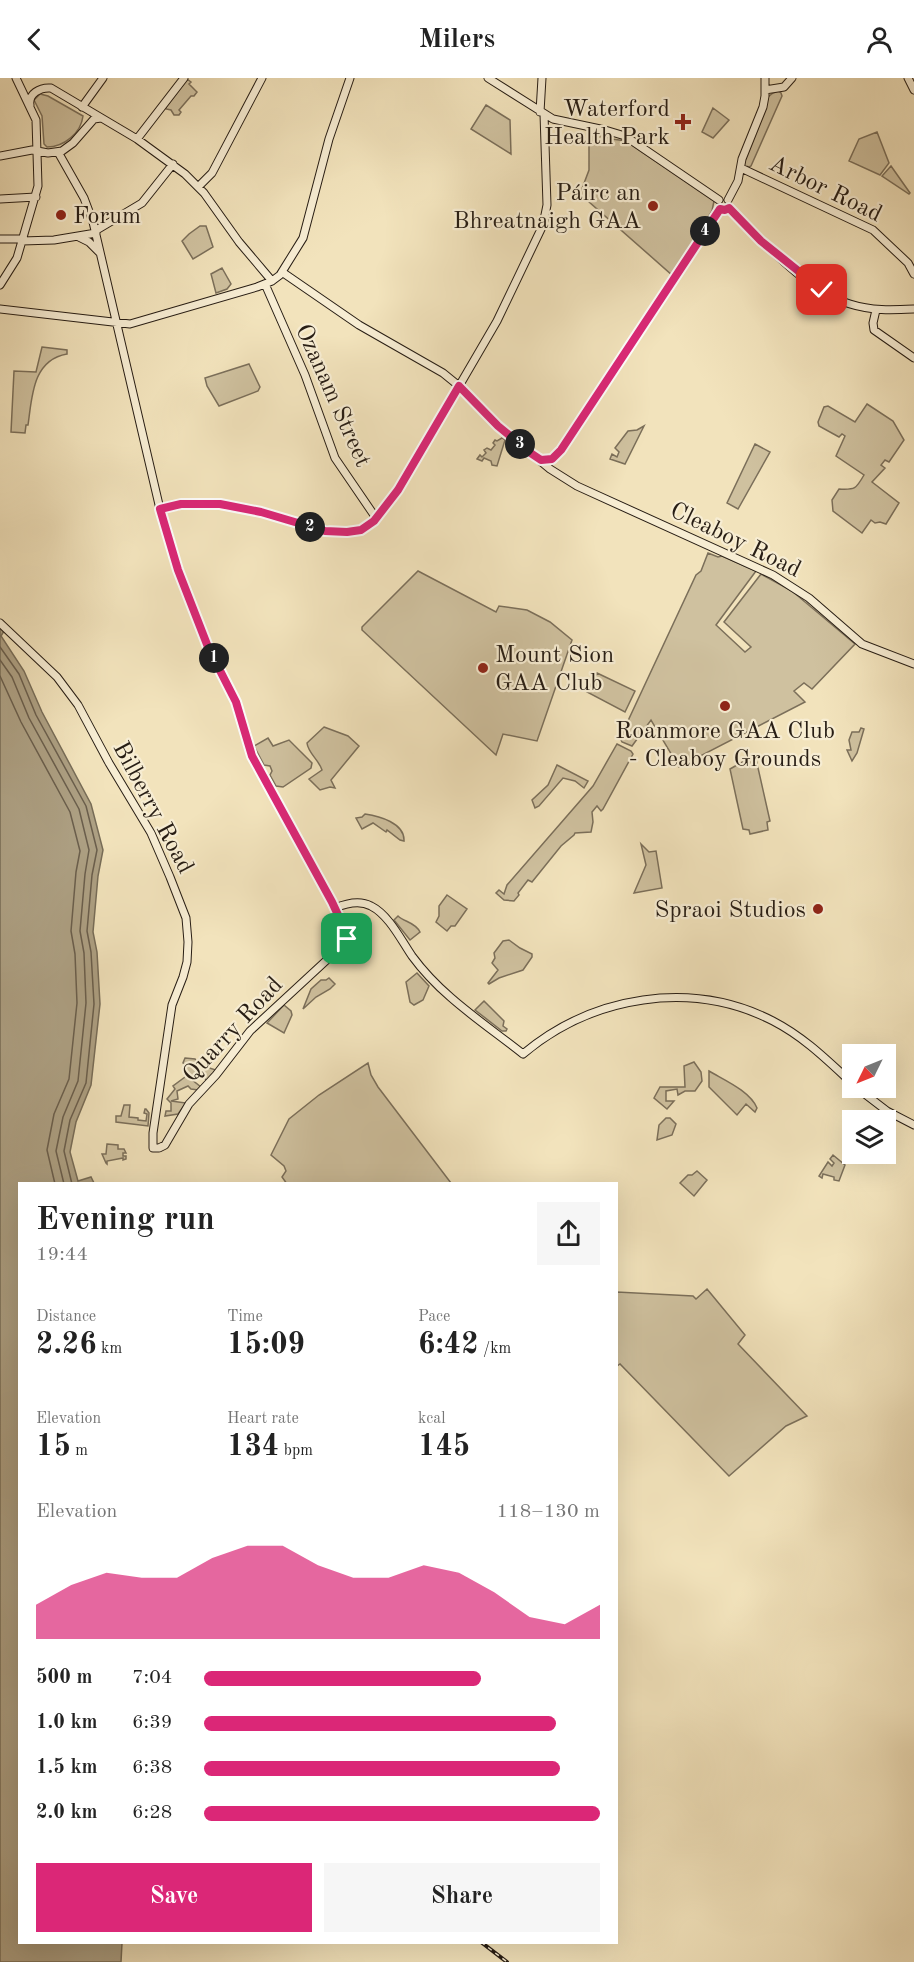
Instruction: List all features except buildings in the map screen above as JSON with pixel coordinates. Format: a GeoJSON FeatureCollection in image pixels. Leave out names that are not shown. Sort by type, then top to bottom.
{"type":"FeatureCollection","features":[{"type":"Feature","properties":{"kind":"street"},"geometry":{"type":"LineString","coordinates":[[0,285],[16,259],[36,197],[38,163],[36,121],[16,78]]}},
{"type":"Feature","properties":{"kind":"street"},"geometry":{"type":"LineString","coordinates":[[88,125],[90,117],[83,108],[103,78]]}},
{"type":"Feature","properties":{"kind":"street"},"geometry":{"type":"LineString","coordinates":[[137,139],[184,78]]}},
{"type":"Feature","properties":{"kind":"street"},"geometry":{"type":"LineString","coordinates":[[198,187],[212,172],[262,78]]}},
{"type":"Feature","properties":{"kind":"street"},"geometry":{"type":"LineString","coordinates":[[0,309],[131,324],[269,282],[282,272],[305,234],[330,134],[350,78]]}},
{"type":"Feature","properties":{"kind":"street"},"geometry":{"type":"LineString","coordinates":[[488,78],[542,113],[561,121],[625,136],[725,210],[729,208]]}},
{"type":"Feature","properties":{"kind":"street"},"geometry":{"type":"LineString","coordinates":[[160,509],[186,504],[226,505],[318,529],[340,532],[361,530],[376,518],[407,476],[501,314],[544,221],[547,205],[542,78]]}},
{"type":"Feature","properties":{"kind":"street"},"geometry":{"type":"LineString","coordinates":[[765,78],[763,107],[743,157],[738,182],[728,200],[729,208],[761,241],[813,284],[840,300],[876,310],[914,309]]}},
{"type":"Feature","properties":{"kind":"street"},"geometry":{"type":"LineString","coordinates":[[765,90],[784,87],[792,78]]}},
{"type":"Feature","properties":{"kind":"street"},"geometry":{"type":"LineString","coordinates":[[908,78],[914,90]]}},
{"type":"Feature","properties":{"kind":"street","name":"Ozanam Street"},"geometry":{"type":"LineString","coordinates":[[22,89],[28,94],[50,88],[137,139],[173,164],[198,187],[269,282],[335,458],[376,518]]}},
{"type":"Feature","properties":{"kind":"street"},"geometry":{"type":"LineString","coordinates":[[30,105],[30,99],[34,93]]}},
{"type":"Feature","properties":{"kind":"street"},"geometry":{"type":"LineString","coordinates":[[0,156],[37,150],[48,153],[58,152],[73,142],[95,118],[105,121]]}},
{"type":"Feature","properties":{"kind":"street"},"geometry":{"type":"LineString","coordinates":[[58,152],[84,198],[95,232],[160,509],[178,570],[208,647],[236,702],[252,756],[335,908],[354,903],[368,904],[377,909],[426,974],[441,990],[523,1054],[563,1026],[593,1012],[635,1001],[684,998],[729,1005],[772,1021],[807,1042],[842,1074]]}},
{"type":"Feature","properties":{"kind":"street"},"geometry":{"type":"LineString","coordinates":[[38,163],[41,157],[48,153]]}},
{"type":"Feature","properties":{"kind":"street"},"geometry":{"type":"LineString","coordinates":[[0,239],[36,241],[77,237],[95,232],[143,202],[173,164]]}},
{"type":"Feature","properties":{"kind":"street","name":"Arbor Road"},"geometry":{"type":"LineString","coordinates":[[741,168],[875,231],[908,263],[914,274]]}},
{"type":"Feature","properties":{"kind":"street"},"geometry":{"type":"LineString","coordinates":[[0,199],[36,197]]}},
{"type":"Feature","properties":{"kind":"street"},"geometry":{"type":"LineString","coordinates":[[282,272],[359,325],[438,370],[459,386],[498,426],[537,458],[553,465],[723,198],[728,200]]}},
{"type":"Feature","properties":{"kind":"street"},"geometry":{"type":"LineString","coordinates":[[77,237],[88,241],[100,254]]}},
{"type":"Feature","properties":{"kind":"street"},"geometry":{"type":"LineString","coordinates":[[876,310],[874,330],[914,358]]}},
{"type":"Feature","properties":{"kind":"street","name":"Cleaboy Road"},"geometry":{"type":"LineString","coordinates":[[553,465],[565,478],[577,486],[773,575],[808,597],[865,646],[914,664]]}},
{"type":"Feature","properties":{"kind":"street","name":"Bilberry Road"},"geometry":{"type":"LineString","coordinates":[[0,623],[57,676],[75,699],[151,834],[186,918],[187,962],[172,1005],[153,1133],[153,1148]]}},
{"type":"Feature","properties":{"kind":"street","name":"Quarry Road"},"geometry":{"type":"LineString","coordinates":[[153,1148],[161,1148],[165,1145],[189,1104],[216,1075],[250,1031],[347,940],[347,934],[335,908]]}},
{"type":"Feature","properties":{"kind":"street"},"geometry":{"type":"LineString","coordinates":[[870,1098],[887,1111],[914,1125]]}},
{"type":"Feature","properties":{"kind":"shaded area"},"geometry":{"type":"Polygon","coordinates":[[[187,79],[197,92],[179,110],[181,112],[179,115],[174,115],[166,107],[187,79]]]}},
{"type":"Feature","properties":{"kind":"shaded area"},"geometry":{"type":"Polygon","coordinates":[[[778,91],[782,96],[751,166],[743,165],[768,97],[778,91]]]}},
{"type":"Feature","properties":{"kind":"shaded area"},"geometry":{"type":"Polygon","coordinates":[[[40,94],[48,96],[83,116],[79,128],[71,138],[60,145],[47,147],[44,144],[42,116],[34,100],[40,94]]]}},
{"type":"Feature","properties":{"kind":"shaded area"},"geometry":{"type":"Polygon","coordinates":[[[486,105],[510,120],[511,154],[471,129],[486,105]]]}},
{"type":"Feature","properties":{"kind":"shaded area"},"geometry":{"type":"Polygon","coordinates":[[[713,108],[729,120],[713,138],[702,132],[713,108]]]}},
{"type":"Feature","properties":{"kind":"shaded area","name":"Páirc an Bhreatnaigh GAA"},"geometry":{"type":"Polygon","coordinates":[[[589,132],[626,141],[714,201],[712,211],[672,275],[580,194],[589,170],[589,132]]]}},
{"type":"Feature","properties":{"kind":"shaded area"},"geometry":{"type":"Polygon","coordinates":[[[877,132],[889,163],[880,175],[849,161],[859,139],[877,132]]]}},
{"type":"Feature","properties":{"kind":"shaded area"},"geometry":{"type":"Polygon","coordinates":[[[891,166],[910,193],[909,194],[882,176],[891,166]]]}},
{"type":"Feature","properties":{"kind":"shaded area"},"geometry":{"type":"Polygon","coordinates":[[[200,226],[206,226],[213,247],[193,259],[182,241],[200,226]]]}},
{"type":"Feature","properties":{"kind":"shaded area"},"geometry":{"type":"Polygon","coordinates":[[[222,268],[231,284],[227,289],[216,293],[211,274],[222,268]]]}},
{"type":"Feature","properties":{"kind":"shaded area"},"geometry":{"type":"Polygon","coordinates":[[[42,347],[67,350],[67,354],[55,358],[40,372],[33,392],[25,433],[11,432],[14,371],[36,372],[42,347]]]}},
{"type":"Feature","properties":{"kind":"shaded area"},"geometry":{"type":"Polygon","coordinates":[[[249,364],[260,387],[258,391],[219,406],[205,378],[249,364]]]}},
{"type":"Feature","properties":{"kind":"shaded area"},"geometry":{"type":"Polygon","coordinates":[[[867,404],[893,421],[904,440],[889,462],[885,460],[881,465],[885,468],[872,482],[899,503],[886,524],[875,523],[871,520],[862,533],[833,511],[832,500],[839,489],[855,488],[864,475],[836,456],[845,436],[842,434],[839,437],[819,426],[818,422],[824,407],[828,406],[855,422],[867,404]]]}},
{"type":"Feature","properties":{"kind":"shaded area"},"geometry":{"type":"Polygon","coordinates":[[[644,426],[625,464],[610,459],[612,454],[617,457],[619,452],[615,448],[628,431],[644,426]]]}},
{"type":"Feature","properties":{"kind":"shaded area"},"geometry":{"type":"Polygon","coordinates":[[[502,438],[505,440],[497,466],[484,458],[482,461],[477,459],[486,453],[484,450],[487,448],[491,450],[495,445],[493,443],[495,440],[502,438]]]}},
{"type":"Feature","properties":{"kind":"shaded area"},"geometry":{"type":"Polygon","coordinates":[[[755,444],[770,452],[738,509],[727,503],[755,444]]]}},
{"type":"Feature","properties":{"kind":"shaded area"},"geometry":{"type":"Polygon","coordinates":[[[708,553],[718,557],[722,556],[756,571],[716,625],[745,652],[751,647],[724,622],[761,574],[792,591],[855,644],[812,689],[804,683],[794,691],[805,702],[679,767],[651,720],[632,746],[622,742],[620,738],[708,553]]]}},
{"type":"Feature","properties":{"kind":"shaded area","name":"Mount Sion GAA Club"},"geometry":{"type":"Polygon","coordinates":[[[418,571],[496,612],[499,606],[527,610],[550,622],[572,640],[537,741],[503,734],[496,755],[362,630],[362,627],[418,571]]]}},
{"type":"Feature","properties":{"kind":"shaded area"},"geometry":{"type":"Polygon","coordinates":[[[597,673],[635,691],[625,712],[587,692],[597,673]]]}},
{"type":"Feature","properties":{"kind":"shaded area"},"geometry":{"type":"Polygon","coordinates":[[[324,727],[348,736],[359,746],[331,780],[335,788],[320,790],[309,779],[322,770],[307,743],[324,727]]]}},
{"type":"Feature","properties":{"kind":"shaded area"},"geometry":{"type":"Polygon","coordinates":[[[861,728],[864,729],[857,753],[852,761],[847,750],[851,750],[849,740],[852,732],[859,732],[861,728]]]}},
{"type":"Feature","properties":{"kind":"shaded area"},"geometry":{"type":"Polygon","coordinates":[[[268,738],[273,746],[289,740],[312,763],[311,768],[283,787],[276,786],[270,775],[272,771],[270,766],[264,765],[254,746],[268,738]]]}},
{"type":"Feature","properties":{"kind":"shaded area"},"geometry":{"type":"Polygon","coordinates":[[[617,744],[633,754],[603,809],[601,811],[597,806],[592,812],[591,832],[575,833],[561,846],[532,882],[528,880],[514,901],[504,900],[496,893],[499,890],[504,894],[507,885],[593,786],[617,744]]]}},
{"type":"Feature","properties":{"kind":"shaded area"},"geometry":{"type":"Polygon","coordinates":[[[753,756],[756,759],[770,821],[767,822],[768,830],[750,834],[749,830],[743,829],[730,769],[753,756]]]}},
{"type":"Feature","properties":{"kind":"shaded area"},"geometry":{"type":"Polygon","coordinates":[[[557,765],[588,781],[584,788],[575,781],[563,778],[535,808],[532,800],[548,785],[557,765]]]}},
{"type":"Feature","properties":{"kind":"shaded area"},"geometry":{"type":"Polygon","coordinates":[[[365,814],[396,825],[404,841],[373,823],[362,829],[356,818],[365,814]]]}},
{"type":"Feature","properties":{"kind":"shaded area"},"geometry":{"type":"Polygon","coordinates":[[[641,844],[649,852],[656,851],[662,888],[634,893],[646,865],[641,844]]]}},
{"type":"Feature","properties":{"kind":"shaded area"},"geometry":{"type":"Polygon","coordinates":[[[447,895],[467,909],[455,926],[451,926],[447,931],[436,922],[439,916],[439,906],[447,895]]]}},
{"type":"Feature","properties":{"kind":"shaded area"},"geometry":{"type":"Polygon","coordinates":[[[398,916],[415,926],[420,932],[410,940],[394,920],[398,916]]]}},
{"type":"Feature","properties":{"kind":"shaded area"},"geometry":{"type":"Polygon","coordinates":[[[509,940],[532,954],[532,957],[523,970],[489,984],[498,970],[492,963],[495,958],[494,953],[503,941],[509,940]]]}},
{"type":"Feature","properties":{"kind":"shaded area"},"geometry":{"type":"Polygon","coordinates":[[[417,973],[429,986],[423,1000],[414,1005],[410,1002],[406,982],[417,973]]]}},
{"type":"Feature","properties":{"kind":"shaded area"},"geometry":{"type":"Polygon","coordinates":[[[329,978],[335,984],[303,1009],[311,989],[321,980],[329,978]]]}},
{"type":"Feature","properties":{"kind":"shaded area"},"geometry":{"type":"Polygon","coordinates":[[[484,1001],[504,1021],[503,1026],[507,1029],[506,1031],[502,1031],[475,1010],[484,1001]]]}},
{"type":"Feature","properties":{"kind":"shaded area"},"geometry":{"type":"Polygon","coordinates":[[[284,1005],[292,1015],[284,1033],[267,1023],[284,1005]]]}},
{"type":"Feature","properties":{"kind":"shaded area"},"geometry":{"type":"Polygon","coordinates":[[[185,1058],[195,1059],[200,1065],[216,1070],[206,1081],[205,1073],[199,1068],[191,1079],[201,1087],[198,1090],[188,1086],[177,1091],[178,1099],[171,1101],[186,1103],[178,1114],[165,1116],[166,1111],[171,1111],[171,1103],[167,1099],[175,1089],[173,1086],[185,1077],[184,1072],[187,1065],[183,1063],[185,1058]]]}},
{"type":"Feature","properties":{"kind":"shaded area"},"geometry":{"type":"Polygon","coordinates":[[[694,1062],[701,1072],[702,1081],[695,1091],[685,1091],[678,1095],[677,1089],[666,1091],[666,1101],[674,1101],[667,1109],[654,1098],[660,1087],[685,1087],[684,1066],[694,1062]]]}},
{"type":"Feature","properties":{"kind":"shaded area"},"geometry":{"type":"Polygon","coordinates":[[[368,1063],[371,1075],[378,1087],[450,1182],[286,1182],[282,1177],[286,1171],[284,1166],[271,1155],[289,1119],[319,1095],[368,1063]]]}},
{"type":"Feature","properties":{"kind":"shaded area"},"geometry":{"type":"Polygon","coordinates":[[[709,1071],[749,1096],[757,1108],[755,1112],[746,1104],[737,1115],[709,1087],[709,1071]]]}},
{"type":"Feature","properties":{"kind":"shaded area"},"geometry":{"type":"Polygon","coordinates":[[[124,1105],[130,1105],[129,1117],[138,1118],[138,1120],[146,1121],[147,1114],[144,1113],[146,1109],[149,1113],[148,1126],[116,1122],[116,1116],[121,1116],[124,1105]]]}},
{"type":"Feature","properties":{"kind":"shaded area"},"geometry":{"type":"Polygon","coordinates":[[[666,1118],[670,1118],[676,1124],[672,1135],[657,1140],[659,1125],[666,1118]]]}},
{"type":"Feature","properties":{"kind":"shaded area"},"geometry":{"type":"Polygon","coordinates":[[[107,1144],[118,1145],[118,1149],[124,1149],[126,1153],[123,1153],[123,1156],[126,1156],[126,1159],[107,1161],[107,1164],[102,1154],[106,1154],[107,1144]]]}},
{"type":"Feature","properties":{"kind":"shaded area"},"geometry":{"type":"Polygon","coordinates":[[[833,1155],[845,1165],[839,1181],[823,1174],[822,1178],[819,1176],[828,1162],[832,1166],[834,1163],[830,1159],[833,1155]]]}},
{"type":"Feature","properties":{"kind":"shaded area"},"geometry":{"type":"Polygon","coordinates":[[[697,1171],[707,1180],[694,1196],[680,1183],[688,1175],[697,1171]]]}},
{"type":"Feature","properties":{"kind":"shaded area"},"geometry":{"type":"Polygon","coordinates":[[[707,1289],[745,1335],[738,1344],[807,1416],[786,1426],[729,1476],[620,1364],[618,1365],[618,1292],[693,1296],[696,1299],[707,1289]]]}},
{"type":"Feature","properties":{"kind":"water"},"geometry":{"type":"Polygon","coordinates":[[[0,627],[4,631],[1,636],[24,671],[42,712],[91,804],[103,850],[98,876],[93,932],[97,952],[100,1004],[91,1085],[76,1122],[70,1152],[78,1181],[91,1177],[94,1182],[18,1182],[18,1944],[122,1944],[121,1962],[0,1962],[0,627]]]}},
{"type":"Feature","properties":{"kind":"railway"},"geometry":{"type":"LineString","coordinates":[[484,1944],[507,1962]]}},
{"type":"Feature","properties":{"kind":"place","name":"Waterford Health Park"},"geometry":{"type":"Point","coordinates":[683,122]}},
{"type":"Feature","properties":{"kind":"place","name":"Páirc an Bhreatnaigh GAA"},"geometry":{"type":"Point","coordinates":[653,206]}},
{"type":"Feature","properties":{"kind":"place","name":"Forum"},"geometry":{"type":"Point","coordinates":[61,215]}},
{"type":"Feature","properties":{"kind":"place","name":"Mount Sion GAA Club"},"geometry":{"type":"Point","coordinates":[483,668]}},
{"type":"Feature","properties":{"kind":"place","name":"Roanmore GAA Club - Cleaboy Grounds"},"geometry":{"type":"Point","coordinates":[725,706]}},
{"type":"Feature","properties":{"kind":"place","name":"Spraoi Studios"},"geometry":{"type":"Point","coordinates":[818,909]}},
{"type":"Feature","properties":{"kind":"route"},"geometry":{"type":"LineString","coordinates":[[347,939],[332,902],[252,756],[236,702],[208,647],[178,570],[160,509],[181,504],[220,504],[278,516],[325,531],[354,532],[361,530],[374,521],[398,490],[459,386],[498,426],[537,458],[546,461],[552,459],[561,450],[720,209],[729,208],[761,241],[822,290]]}}]}
